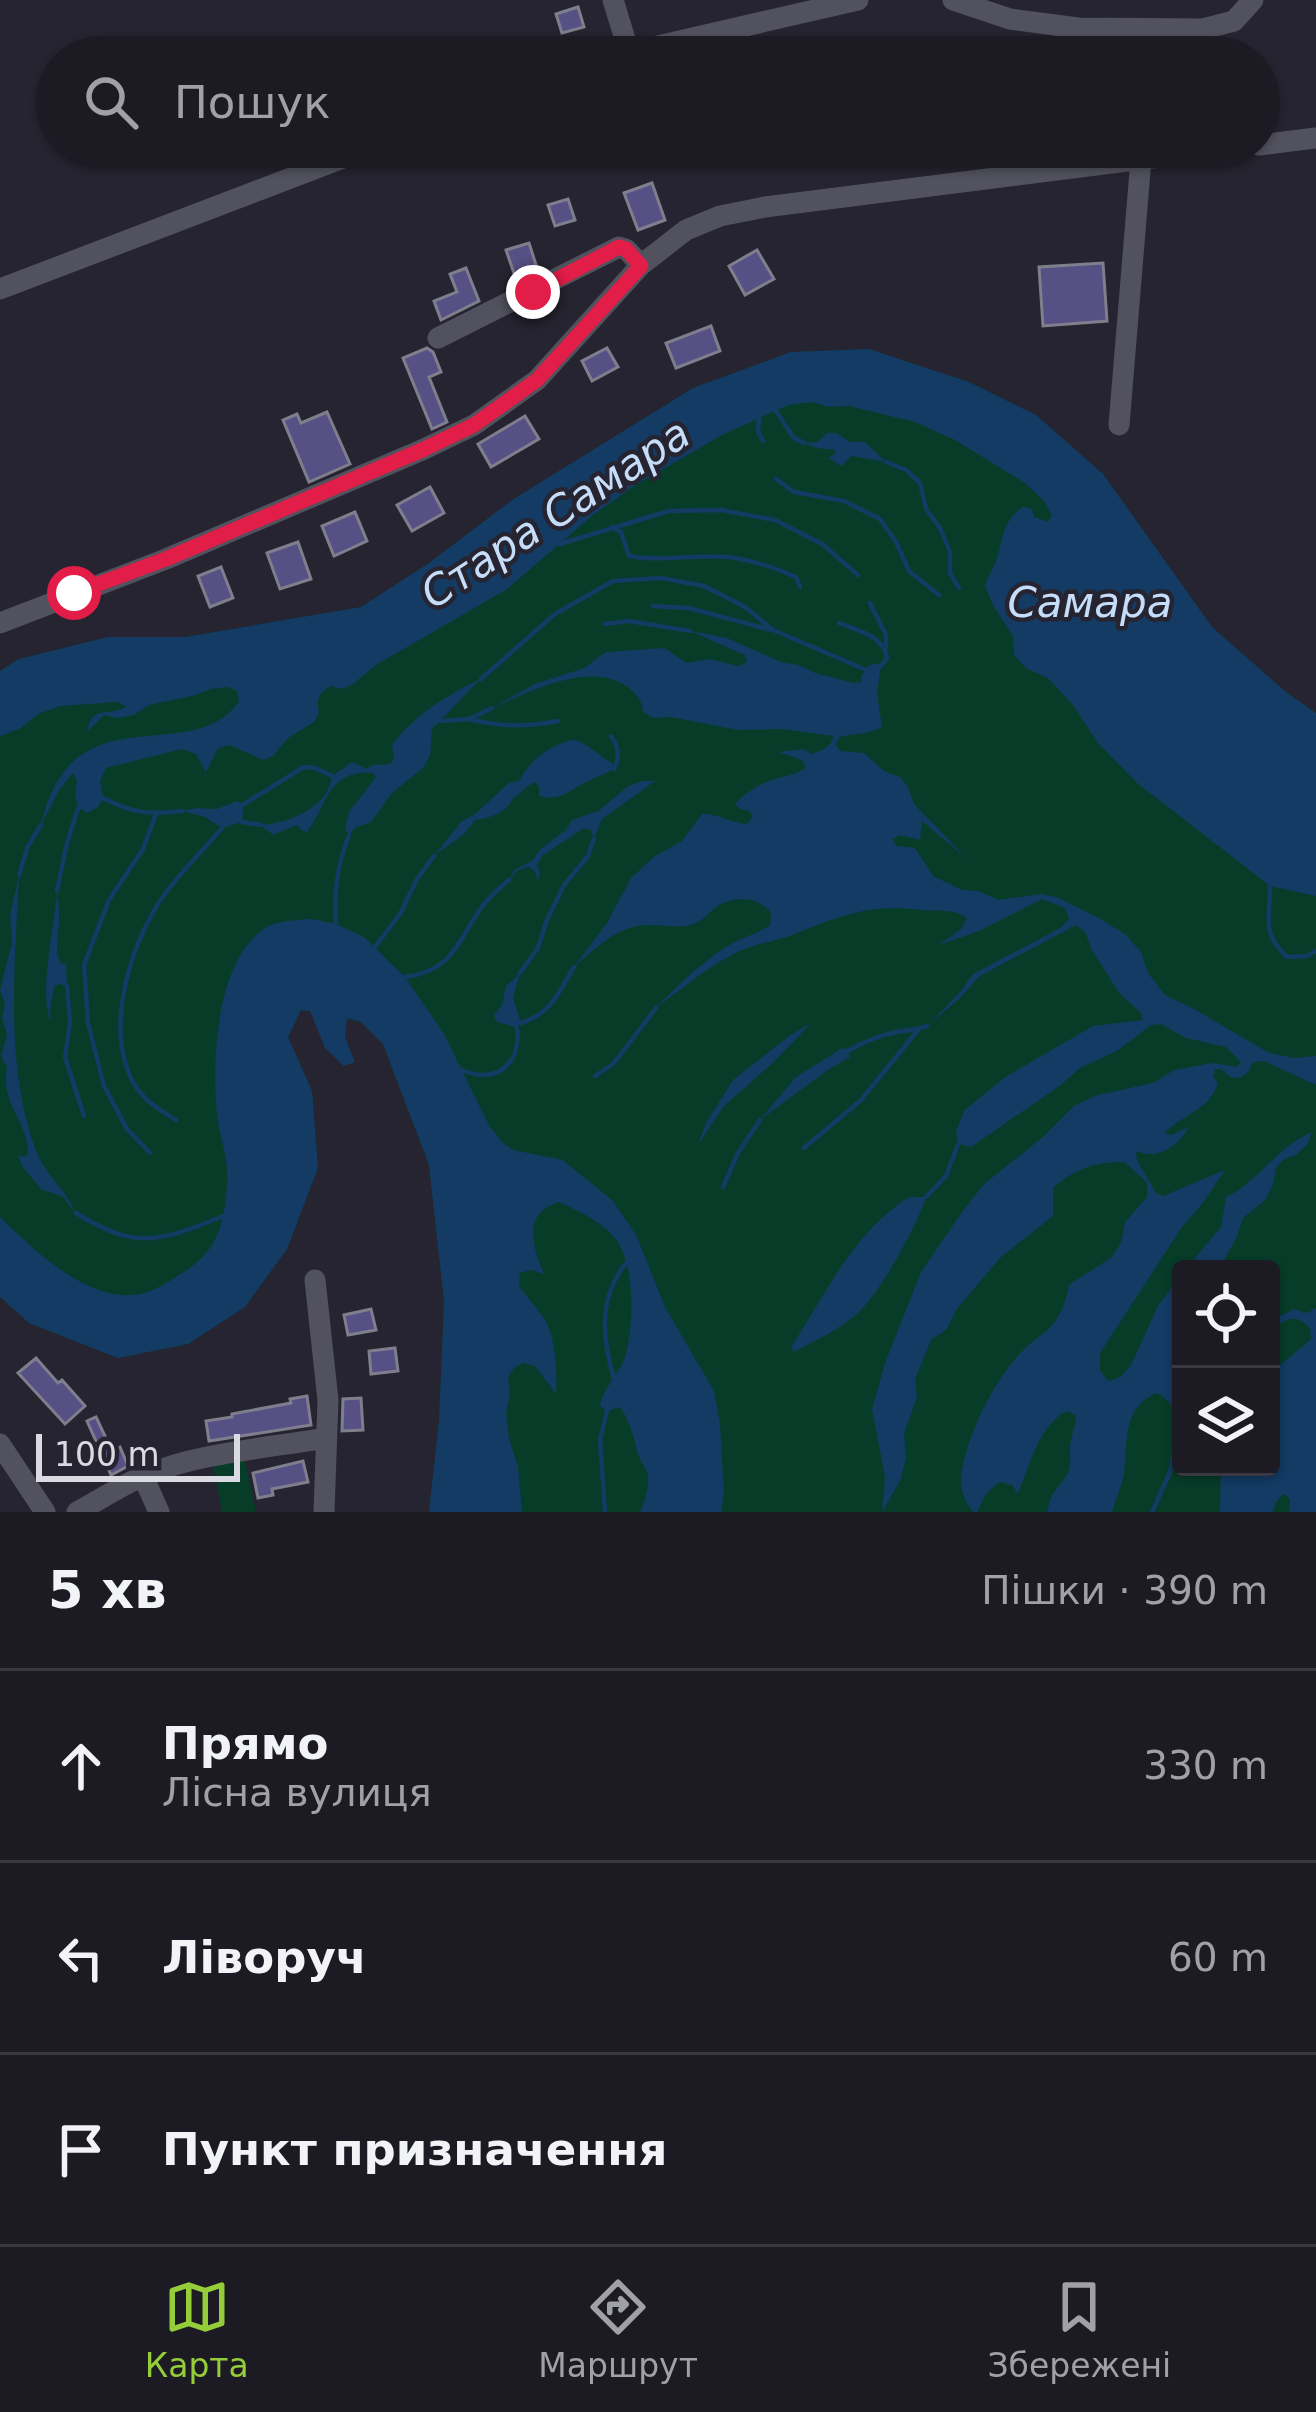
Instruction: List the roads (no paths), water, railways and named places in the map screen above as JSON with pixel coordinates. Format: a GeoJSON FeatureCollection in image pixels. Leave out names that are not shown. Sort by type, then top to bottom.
{"type":"FeatureCollection","features":[{"type":"Feature","properties":{"kind":"street"},"geometry":{"type":"LineString","coordinates":[[613,0],[617,36]]}},
{"type":"Feature","properties":{"kind":"street"},"geometry":{"type":"LineString","coordinates":[[699,36],[858,0]]}},
{"type":"Feature","properties":{"kind":"street"},"geometry":{"type":"LineString","coordinates":[[952,0],[1010,19],[1078,28],[1203,29],[1234,21],[1253,0]]}},
{"type":"Feature","properties":{"kind":"street"},"geometry":{"type":"LineString","coordinates":[[1280,142],[1316,138]]}},
{"type":"Feature","properties":{"kind":"street"},"geometry":{"type":"LineString","coordinates":[[0,289],[317,168]]}},
{"type":"Feature","properties":{"kind":"street"},"geometry":{"type":"LineString","coordinates":[[0,623],[166,559],[474,425],[537,380],[641,266],[686,230],[720,216],[765,207],[1070,168]]}},
{"type":"Feature","properties":{"kind":"street"},"geometry":{"type":"LineString","coordinates":[[1119,425],[1140,168]]}},
{"type":"Feature","properties":{"kind":"street"},"geometry":{"type":"LineString","coordinates":[[438,338],[619,247],[641,266]]}},
{"type":"Feature","properties":{"kind":"street"},"geometry":{"type":"LineString","coordinates":[[315,1280],[328,1400],[324,1512]]}},
{"type":"Feature","properties":{"kind":"street"},"geometry":{"type":"LineString","coordinates":[[77,1512],[143,1476],[220,1455],[326,1438]]}},
{"type":"Feature","properties":{"kind":"street"},"geometry":{"type":"LineString","coordinates":[[0,1444],[45,1512]]}},
{"type":"Feature","properties":{"kind":"street"},"geometry":{"type":"LineString","coordinates":[[143,1476],[159,1512]]}},
{"type":"Feature","properties":{"kind":"water","name":"Самара"},"geometry":{"type":"Polygon","coordinates":[[[869,349],[969,382],[1036,415],[1103,474],[1212,627],[1316,713],[1316,896],[1270,886],[1137,783],[1098,743],[1049,679],[1026,668],[1014,655],[1013,636],[985,586],[1011,518],[1023,507],[1048,522],[1052,515],[1044,501],[1025,483],[955,440],[915,422],[812,402],[788,405],[724,434],[637,484],[507,589],[376,665],[353,684],[342,689],[331,686],[319,697],[314,722],[288,738],[273,756],[263,760],[230,745],[218,748],[206,772],[196,754],[182,749],[106,768],[100,781],[103,798],[87,813],[78,808],[73,773],[41,825],[56,783],[78,758],[104,744],[191,731],[217,721],[239,702],[237,691],[211,689],[149,705],[134,715],[104,715],[88,731],[97,714],[126,707],[118,702],[60,706],[0,736],[0,671],[19,659],[108,637],[185,637],[361,607],[512,500],[693,388],[791,352],[869,349]]]}},
{"type":"Feature","properties":{"kind":"water"},"geometry":{"type":"Polygon","coordinates":[[[827,433],[865,442],[886,462],[851,456],[842,466],[828,458],[835,450],[804,443],[817,442],[827,433]]]}},
{"type":"Feature","properties":{"kind":"water"},"geometry":{"type":"Polygon","coordinates":[[[690,631],[727,638],[781,662],[854,683],[862,682],[868,666],[881,666],[877,693],[882,727],[839,737],[836,745],[840,751],[864,753],[884,771],[900,777],[914,804],[967,859],[922,821],[920,840],[900,835],[892,839],[897,846],[915,848],[933,876],[998,900],[1040,894],[1056,897],[1125,934],[1165,995],[1269,1053],[1316,1056],[1316,1085],[1264,1061],[1253,1062],[1240,1078],[1215,1069],[1213,1077],[1218,1082],[1209,1099],[1164,1133],[1189,1127],[1179,1140],[1159,1153],[1136,1151],[1156,1193],[1163,1196],[1225,1170],[1100,1353],[1100,1370],[1108,1381],[1121,1377],[1172,1287],[1172,1409],[1157,1393],[1132,1416],[1124,1473],[1112,1512],[1047,1512],[1069,1468],[1076,1415],[1067,1411],[1042,1436],[1018,1494],[1012,1485],[999,1482],[973,1512],[961,1477],[974,1430],[997,1383],[1055,1321],[1069,1285],[1112,1257],[1125,1222],[1147,1197],[1147,1183],[1125,1162],[1086,1168],[1053,1188],[1053,1216],[1000,1258],[956,1310],[947,1329],[931,1340],[915,1379],[917,1397],[904,1433],[906,1457],[900,1481],[882,1512],[885,1477],[872,1409],[885,1363],[921,1272],[962,1212],[984,1184],[1075,1105],[1153,1083],[1174,1070],[1213,1063],[1237,1067],[1241,1062],[1226,1047],[1186,1038],[1161,1024],[1151,1025],[1117,1051],[1080,1068],[971,1147],[958,1144],[956,1132],[964,1111],[1005,1077],[1093,1026],[1143,1020],[1119,993],[1085,932],[1076,925],[980,976],[927,1026],[973,974],[1069,919],[1065,908],[1042,899],[939,945],[961,929],[967,918],[951,912],[903,909],[842,916],[737,952],[656,1008],[707,960],[770,925],[771,913],[754,901],[733,900],[690,925],[626,929],[574,967],[607,923],[631,878],[655,856],[682,841],[702,814],[747,824],[753,816],[735,804],[739,800],[760,785],[806,767],[802,760],[779,752],[803,749],[812,754],[826,748],[833,736],[654,718],[643,712],[629,688],[597,677],[560,681],[492,708],[535,684],[584,668],[606,652],[665,648],[686,663],[709,659],[739,666],[747,662],[745,655],[690,631]]]}},
{"type":"Feature","properties":{"kind":"water"},"geometry":{"type":"Polygon","coordinates":[[[481,679],[432,729],[430,756],[423,768],[392,793],[371,822],[349,835],[345,828],[349,812],[376,777],[358,773],[331,790],[307,832],[297,825],[273,835],[261,825],[306,812],[323,797],[332,776],[352,762],[366,769],[390,764],[392,745],[410,724],[444,698],[481,679]]]}},
{"type":"Feature","properties":{"kind":"water"},"geometry":{"type":"Polygon","coordinates":[[[573,740],[612,763],[614,769],[553,798],[539,796],[539,787],[532,783],[503,811],[475,820],[434,856],[461,822],[509,783],[519,781],[542,754],[573,740]]]}},
{"type":"Feature","properties":{"kind":"water"},"geometry":{"type":"Polygon","coordinates":[[[642,781],[655,781],[602,819],[594,838],[584,828],[543,855],[537,865],[538,880],[528,867],[509,880],[514,870],[533,860],[572,820],[598,811],[642,781]]]}},
{"type":"Feature","properties":{"kind":"water"},"geometry":{"type":"Polygon","coordinates":[[[237,801],[244,804],[242,822],[222,828],[182,811],[217,809],[237,801]]]}},
{"type":"Feature","properties":{"kind":"water"},"geometry":{"type":"Polygon","coordinates":[[[19,875],[14,1014],[19,1084],[36,1151],[76,1213],[62,1196],[42,1190],[22,1166],[18,1155],[28,1154],[27,1142],[7,1093],[7,1067],[1,1056],[7,1035],[2,1018],[5,1004],[0,990],[12,943],[10,915],[19,875]]]}},
{"type":"Feature","properties":{"kind":"water"},"geometry":{"type":"Polygon","coordinates":[[[57,891],[57,949],[61,964],[66,964],[67,986],[54,987],[51,1022],[46,995],[57,891]]]}},
{"type":"Feature","properties":{"kind":"water"},"geometry":{"type":"Polygon","coordinates":[[[312,919],[364,937],[405,977],[444,1034],[502,1142],[513,1150],[563,1160],[613,1201],[636,1235],[665,1307],[714,1391],[720,1424],[721,1512],[640,1512],[648,1477],[629,1424],[620,1407],[607,1411],[600,1406],[628,1344],[631,1295],[626,1262],[609,1231],[559,1202],[547,1207],[535,1222],[534,1242],[544,1274],[520,1273],[519,1286],[551,1334],[556,1375],[556,1394],[535,1366],[523,1363],[508,1377],[506,1413],[522,1512],[429,1512],[444,1301],[429,1165],[383,1044],[361,1022],[347,1018],[345,1037],[355,1062],[344,1066],[325,1048],[310,1011],[301,1010],[288,1037],[312,1091],[318,1168],[287,1249],[245,1307],[188,1344],[118,1358],[29,1323],[0,1297],[0,1217],[60,1269],[113,1294],[151,1290],[204,1256],[218,1233],[226,1192],[215,1068],[227,986],[250,942],[267,927],[312,919]]]}},
{"type":"Feature","properties":{"kind":"water"},"geometry":{"type":"Polygon","coordinates":[[[520,973],[513,998],[521,1023],[517,1028],[496,1021],[494,1015],[506,986],[520,973]]]}},
{"type":"Feature","properties":{"kind":"water"},"geometry":{"type":"Polygon","coordinates":[[[811,1023],[723,1107],[698,1145],[733,1080],[811,1023]]]}},
{"type":"Feature","properties":{"kind":"water"},"geometry":{"type":"Polygon","coordinates":[[[842,1048],[849,1050],[850,1057],[760,1120],[795,1078],[842,1048]]]}},
{"type":"Feature","properties":{"kind":"water"},"geometry":{"type":"Polygon","coordinates":[[[1312,1132],[1307,1145],[1276,1168],[1266,1199],[1243,1218],[1224,1260],[1194,1260],[1221,1227],[1226,1197],[1312,1132]]]}},
{"type":"Feature","properties":{"kind":"water"},"geometry":{"type":"Polygon","coordinates":[[[909,1197],[926,1197],[907,1241],[868,1302],[852,1318],[794,1352],[791,1347],[856,1246],[909,1197]]]}},
{"type":"Feature","properties":{"kind":"water"},"geometry":{"type":"Polygon","coordinates":[[[1316,1308],[1316,1512],[1289,1512],[1290,1499],[1283,1494],[1273,1512],[1220,1512],[1221,1476],[1280,1476],[1280,1365],[1311,1339],[1310,1328],[1300,1320],[1280,1324],[1280,1316],[1294,1309],[1307,1313],[1316,1308]]]}},
{"type":"Feature","properties":{"kind":"waterway"},"geometry":{"type":"LineString","coordinates":[[776,411],[793,437],[804,443]]}},
{"type":"Feature","properties":{"kind":"waterway"},"geometry":{"type":"LineString","coordinates":[[759,419],[763,441]]}},
{"type":"Feature","properties":{"kind":"waterway"},"geometry":{"type":"LineString","coordinates":[[886,462],[906,470],[920,483],[926,509],[950,552],[950,573],[959,588]]}},
{"type":"Feature","properties":{"kind":"waterway"},"geometry":{"type":"LineString","coordinates":[[776,479],[794,492],[844,501],[880,519],[909,571],[939,595]]}},
{"type":"Feature","properties":{"kind":"waterway","name":"Стара Самара"},"geometry":{"type":"LineString","coordinates":[[560,544],[669,511],[721,510],[775,520],[822,544],[858,575]]}},
{"type":"Feature","properties":{"kind":"waterway","name":"Стара Самара"},"geometry":{"type":"LineString","coordinates":[[612,527],[621,532],[629,556],[737,558],[796,577],[800,587]]}},
{"type":"Feature","properties":{"kind":"waterway"},"geometry":{"type":"LineString","coordinates":[[481,679],[555,614],[613,581],[661,578],[704,586],[745,607],[773,630],[864,669]]}},
{"type":"Feature","properties":{"kind":"waterway"},"geometry":{"type":"LineString","coordinates":[[870,603],[886,635],[886,647]]}},
{"type":"Feature","properties":{"kind":"waterway"},"geometry":{"type":"LineString","coordinates":[[653,606],[689,608],[771,630]]}},
{"type":"Feature","properties":{"kind":"waterway"},"geometry":{"type":"LineString","coordinates":[[605,624],[629,621],[690,631]]}},
{"type":"Feature","properties":{"kind":"waterway"},"geometry":{"type":"LineString","coordinates":[[839,623],[881,644],[887,658],[881,666]]}},
{"type":"Feature","properties":{"kind":"waterway"},"geometry":{"type":"LineString","coordinates":[[440,721],[469,719],[492,708]]}},
{"type":"Feature","properties":{"kind":"waterway"},"geometry":{"type":"LineString","coordinates":[[469,719],[514,725],[558,721]]}},
{"type":"Feature","properties":{"kind":"waterway"},"geometry":{"type":"LineString","coordinates":[[611,736],[618,752],[614,769]]}},
{"type":"Feature","properties":{"kind":"waterway"},"geometry":{"type":"LineString","coordinates":[[244,804],[304,767],[332,776]]}},
{"type":"Feature","properties":{"kind":"waterway"},"geometry":{"type":"LineString","coordinates":[[103,798],[141,812],[182,811]]}},
{"type":"Feature","properties":{"kind":"waterway"},"geometry":{"type":"LineString","coordinates":[[57,891],[78,808]]}},
{"type":"Feature","properties":{"kind":"waterway"},"geometry":{"type":"LineString","coordinates":[[150,1153],[127,1129],[104,1086],[88,1023],[84,965],[109,900],[143,849],[156,814]]}},
{"type":"Feature","properties":{"kind":"waterway"},"geometry":{"type":"LineString","coordinates":[[242,822],[261,825]]}},
{"type":"Feature","properties":{"kind":"waterway"},"geometry":{"type":"LineString","coordinates":[[19,875],[41,825]]}},
{"type":"Feature","properties":{"kind":"waterway"},"geometry":{"type":"LineString","coordinates":[[176,1120],[143,1095],[125,1062],[121,1037],[125,984],[154,911],[222,828]]}},
{"type":"Feature","properties":{"kind":"waterway"},"geometry":{"type":"LineString","coordinates":[[336,924],[337,878],[349,835]]}},
{"type":"Feature","properties":{"kind":"waterway"},"geometry":{"type":"LineString","coordinates":[[520,973],[538,948],[564,885],[588,856],[594,838]]}},
{"type":"Feature","properties":{"kind":"waterway"},"geometry":{"type":"LineString","coordinates":[[375,947],[434,856]]}},
{"type":"Feature","properties":{"kind":"waterway"},"geometry":{"type":"LineString","coordinates":[[405,977],[443,962],[484,904],[509,880]]}},
{"type":"Feature","properties":{"kind":"waterway"},"geometry":{"type":"LineString","coordinates":[[1270,886],[1273,940],[1287,957],[1316,951]]}},
{"type":"Feature","properties":{"kind":"waterway"},"geometry":{"type":"LineString","coordinates":[[521,1023],[547,1008],[574,967]]}},
{"type":"Feature","properties":{"kind":"waterway"},"geometry":{"type":"LineString","coordinates":[[67,986],[70,1022],[65,1057],[84,1116]]}},
{"type":"Feature","properties":{"kind":"waterway"},"geometry":{"type":"LineString","coordinates":[[595,1076],[614,1063],[656,1008]]}},
{"type":"Feature","properties":{"kind":"waterway"},"geometry":{"type":"LineString","coordinates":[[849,1050],[884,1035],[927,1026]]}},
{"type":"Feature","properties":{"kind":"waterway"},"geometry":{"type":"LineString","coordinates":[[462,1070],[486,1075],[504,1068],[515,1052],[517,1028]]}},
{"type":"Feature","properties":{"kind":"waterway"},"geometry":{"type":"LineString","coordinates":[[804,1148],[861,1100],[918,1030]]}},
{"type":"Feature","properties":{"kind":"waterway"},"geometry":{"type":"LineString","coordinates":[[723,1187],[760,1120]]}},
{"type":"Feature","properties":{"kind":"waterway"},"geometry":{"type":"LineString","coordinates":[[926,1197],[946,1176],[958,1144]]}},
{"type":"Feature","properties":{"kind":"waterway"},"geometry":{"type":"LineString","coordinates":[[76,1213],[116,1233],[149,1238],[223,1216]]}},
{"type":"Feature","properties":{"kind":"waterway"},"geometry":{"type":"LineString","coordinates":[[614,1379],[605,1319],[611,1290],[626,1263]]}},
{"type":"Feature","properties":{"kind":"waterway"},"geometry":{"type":"LineString","coordinates":[[605,1512],[600,1440],[607,1411]]}},
{"type":"Feature","properties":{"kind":"waterway"},"geometry":{"type":"LineString","coordinates":[[1152,1512],[1172,1462]]}}]}
